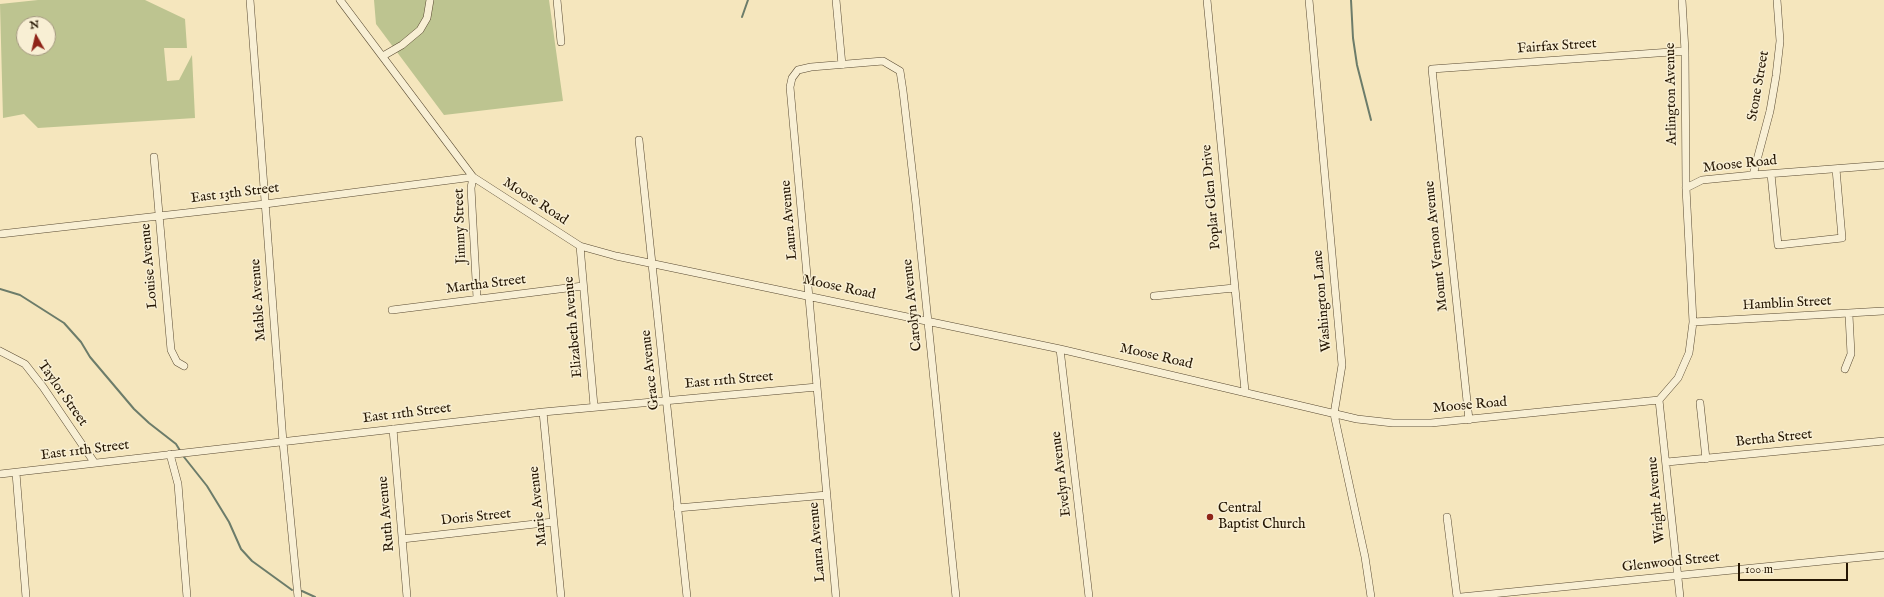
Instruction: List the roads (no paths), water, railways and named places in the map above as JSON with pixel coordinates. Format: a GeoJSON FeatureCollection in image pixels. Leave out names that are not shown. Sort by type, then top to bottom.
{"type":"FeatureCollection","features":[{"type":"Feature","properties":{"kind":"street","name":"Mable Avenue"},"geometry":{"type":"LineString","coordinates":[[250,0],[283,442],[298,597]]}},
{"type":"Feature","properties":{"kind":"street","name":"Moose Road"},"geometry":{"type":"LineString","coordinates":[[340,0],[473,177],[580,246],[652,263],[1060,348],[1357,419],[1431,423],[1659,400],[1678,378],[1689,353],[1693,322],[1686,188],[1702,180],[1884,165]]}},
{"type":"Feature","properties":{"kind":"street"},"geometry":{"type":"LineString","coordinates":[[383,56],[420,30],[427,18],[430,0]]}},
{"type":"Feature","properties":{"kind":"street"},"geometry":{"type":"LineString","coordinates":[[557,0],[561,42]]}},
{"type":"Feature","properties":{"kind":"street"},"geometry":{"type":"LineString","coordinates":[[836,0],[842,65]]}},
{"type":"Feature","properties":{"kind":"street","name":"Poplar Glen Drive"},"geometry":{"type":"LineString","coordinates":[[1207,0],[1245,391]]}},
{"type":"Feature","properties":{"kind":"street","name":"Washington Lane"},"geometry":{"type":"LineString","coordinates":[[1309,0],[1342,365],[1334,414],[1365,557],[1371,597]]}},
{"type":"Feature","properties":{"kind":"street","name":"Arlington Avenue"},"geometry":{"type":"LineString","coordinates":[[1682,0],[1685,50],[1686,188]]}},
{"type":"Feature","properties":{"kind":"street","name":"Stone Street"},"geometry":{"type":"LineString","coordinates":[[1753,175],[1770,111],[1776,76],[1780,41],[1777,0]]}},
{"type":"Feature","properties":{"kind":"street","name":"Fairfax Street"},"geometry":{"type":"LineString","coordinates":[[1432,69],[1685,50]]}},
{"type":"Feature","properties":{"kind":"street","name":"Carolyn Avenue"},"geometry":{"type":"LineString","coordinates":[[842,65],[883,61],[900,71],[916,204],[956,597]]}},
{"type":"Feature","properties":{"kind":"street","name":"Laura Avenue"},"geometry":{"type":"LineString","coordinates":[[836,597],[810,295],[790,87],[792,78],[798,70],[842,65]]}},
{"type":"Feature","properties":{"kind":"street","name":"Mount Vernon Avenue"},"geometry":{"type":"LineString","coordinates":[[1432,69],[1468,420]]}},
{"type":"Feature","properties":{"kind":"street","name":"Grace Avenue"},"geometry":{"type":"LineString","coordinates":[[639,140],[687,597]]}},
{"type":"Feature","properties":{"kind":"street","name":"Louise Avenue"},"geometry":{"type":"LineString","coordinates":[[154,157],[171,350],[177,362],[184,366]]}},
{"type":"Feature","properties":{"kind":"street"},"geometry":{"type":"LineString","coordinates":[[1771,174],[1778,245],[1842,238],[1836,169]]}},
{"type":"Feature","properties":{"kind":"street","name":"East 13th Street"},"geometry":{"type":"LineString","coordinates":[[0,234],[265,204],[473,177]]}},
{"type":"Feature","properties":{"kind":"street","name":"Jimmy Street"},"geometry":{"type":"LineString","coordinates":[[473,177],[471,188],[477,298]]}},
{"type":"Feature","properties":{"kind":"street","name":"Elizabeth Avenue"},"geometry":{"type":"LineString","coordinates":[[580,246],[594,406]]}},
{"type":"Feature","properties":{"kind":"street","name":"Martha Street"},"geometry":{"type":"LineString","coordinates":[[392,310],[477,298],[583,286]]}},
{"type":"Feature","properties":{"kind":"street"},"geometry":{"type":"LineString","coordinates":[[1154,296],[1234,288]]}},
{"type":"Feature","properties":{"kind":"street","name":"Hamblin Street"},"geometry":{"type":"LineString","coordinates":[[1693,322],[1883,312]]}},
{"type":"Feature","properties":{"kind":"street"},"geometry":{"type":"LineString","coordinates":[[1845,369],[1851,354],[1849,314]]}},
{"type":"Feature","properties":{"kind":"street","name":"Evelyn Avenue"},"geometry":{"type":"LineString","coordinates":[[1060,348],[1089,597]]}},
{"type":"Feature","properties":{"kind":"street","name":"Taylor Street"},"geometry":{"type":"LineString","coordinates":[[0,351],[25,364],[43,387],[94,462]]}},
{"type":"Feature","properties":{"kind":"street","name":"East 11th Street"},"geometry":{"type":"LineString","coordinates":[[0,474],[94,462],[594,406],[817,387]]}},
{"type":"Feature","properties":{"kind":"street","name":"Wright Avenue"},"geometry":{"type":"LineString","coordinates":[[1659,400],[1667,462],[1680,597]]}},
{"type":"Feature","properties":{"kind":"street"},"geometry":{"type":"LineString","coordinates":[[1700,403],[1706,458]]}},
{"type":"Feature","properties":{"kind":"street","name":"Marie Avenue"},"geometry":{"type":"LineString","coordinates":[[543,412],[561,597]]}},
{"type":"Feature","properties":{"kind":"street","name":"Ruth Avenue"},"geometry":{"type":"LineString","coordinates":[[393,429],[407,597]]}},
{"type":"Feature","properties":{"kind":"street","name":"Bertha Street"},"geometry":{"type":"LineString","coordinates":[[1667,462],[1884,441]]}},
{"type":"Feature","properties":{"kind":"street"},"geometry":{"type":"LineString","coordinates":[[173,453],[178,484],[187,597]]}},
{"type":"Feature","properties":{"kind":"street"},"geometry":{"type":"LineString","coordinates":[[16,473],[26,597]]}},
{"type":"Feature","properties":{"kind":"street"},"geometry":{"type":"LineString","coordinates":[[677,508],[828,495]]}},
{"type":"Feature","properties":{"kind":"street"},"geometry":{"type":"LineString","coordinates":[[1447,517],[1457,597]]}},
{"type":"Feature","properties":{"kind":"street","name":"Doris Street"},"geometry":{"type":"LineString","coordinates":[[402,539],[553,522]]}},
{"type":"Feature","properties":{"kind":"street","name":"Glenwood Street"},"geometry":{"type":"LineString","coordinates":[[1461,597],[1884,556]]}},
{"type":"Feature","properties":{"kind":"waterway"},"geometry":{"type":"LineString","coordinates":[[742,17],[748,0]]}},
{"type":"Feature","properties":{"kind":"waterway"},"geometry":{"type":"LineString","coordinates":[[1351,0],[1353,38],[1357,65],[1371,120]]}},
{"type":"Feature","properties":{"kind":"waterway"},"geometry":{"type":"LineString","coordinates":[[0,289],[20,295],[64,323],[81,342],[90,357],[134,409],[176,444],[184,457],[207,486],[229,522],[241,549],[252,561],[292,590]]}},
{"type":"Feature","properties":{"kind":"waterway"},"geometry":{"type":"LineString","coordinates":[[302,591],[315,597]]}},
{"type":"Feature","properties":{"kind":"place","name":"Central Baptist Church"},"geometry":{"type":"Point","coordinates":[1210,517]}}]}
